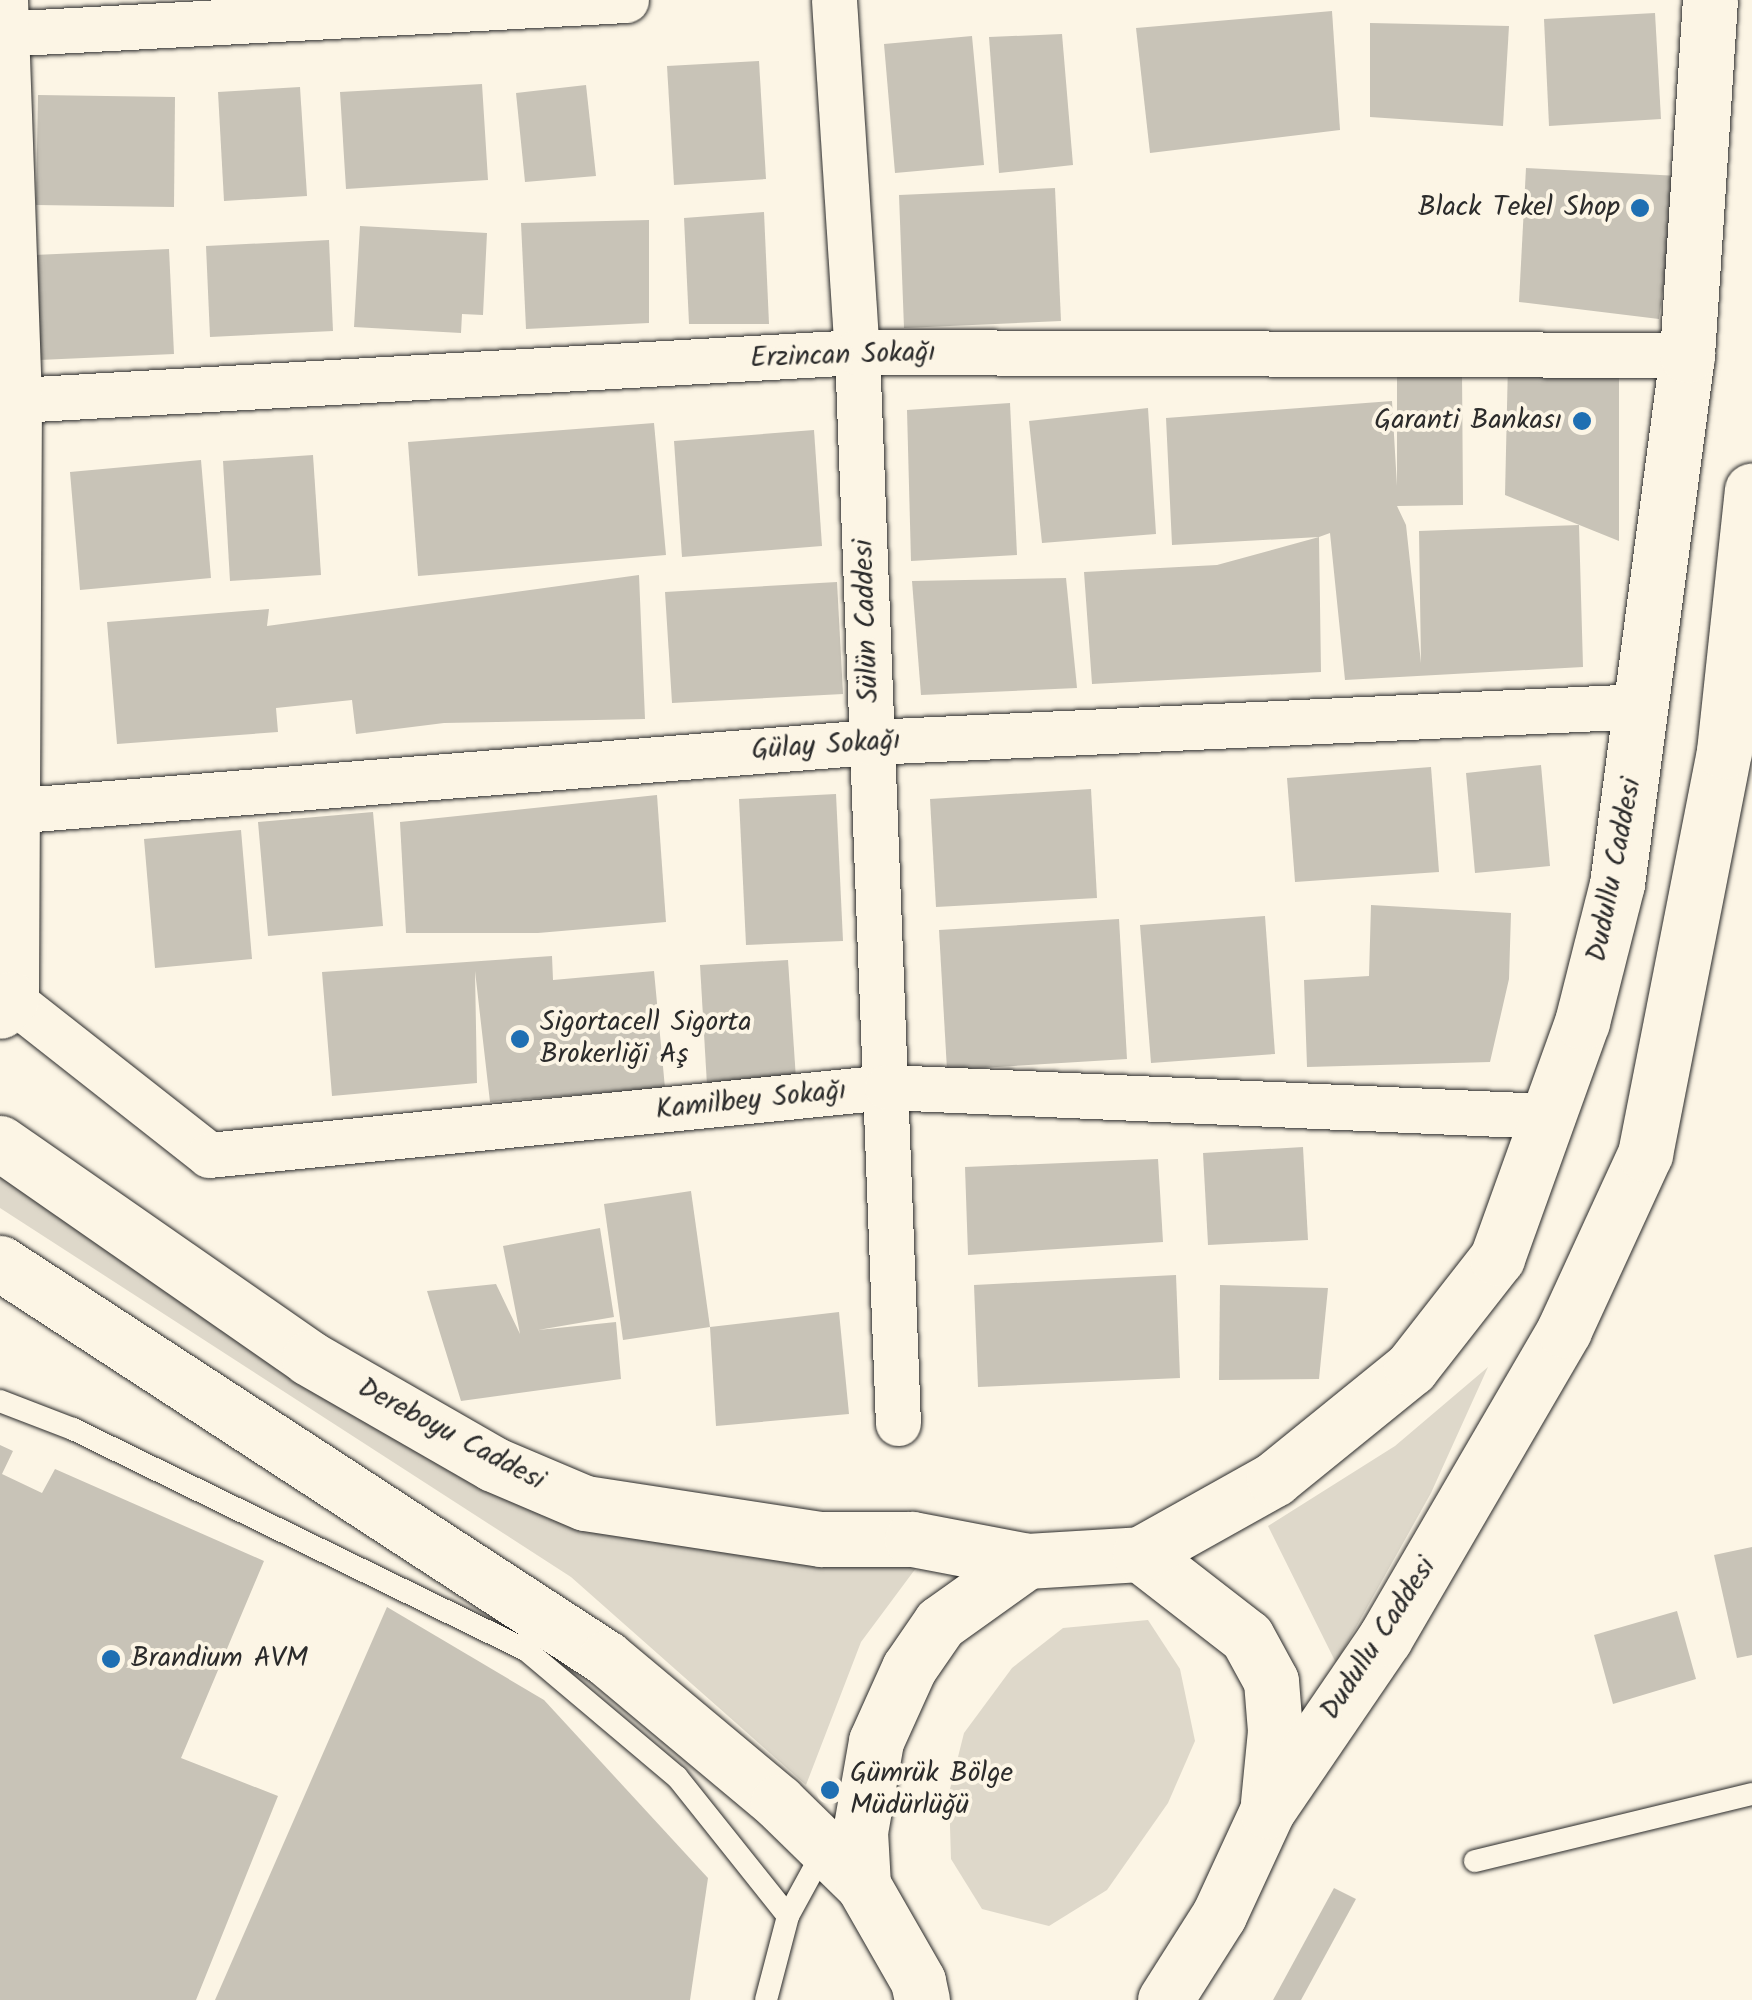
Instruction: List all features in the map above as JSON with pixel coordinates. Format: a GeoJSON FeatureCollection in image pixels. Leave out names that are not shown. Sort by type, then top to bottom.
{"type":"FeatureCollection","features":[{"type":"Feature","properties":{"kind":"main road","name":"Dudullu Caddesi"},"geometry":{"type":"LineString","coordinates":[[1027,1561],[1140,1554],[1274,1479],[1411,1368],[1497,1258],[1582,1022],[1617,884],[1644,706],[1687,355],[1710,0]]}},
{"type":"Feature","properties":{"kind":"main road"},"geometry":{"type":"LineString","coordinates":[[1,23],[9,811],[5,1005]]}},
{"type":"Feature","properties":{"kind":"main road","name":"Dudullu Caddesi"},"geometry":{"type":"LineString","coordinates":[[1128,2000],[1172,1984],[1219,1915],[1268,1811],[1385,1638],[1564,1330],[1646,1154],[1724,751],[1752,492]]}},
{"type":"Feature","properties":{"kind":"main road","name":"Dereboyu Caddesi"},"geometry":{"type":"LineString","coordinates":[[0,1143],[310,1358],[493,1464],[584,1503],[821,1539],[912,1539],[1027,1561]]}},
{"type":"Feature","properties":{"kind":"main road"},"geometry":{"type":"LineString","coordinates":[[0,1262],[606,1658],[844,1867],[930,1994]]}},
{"type":"Feature","properties":{"kind":"main road","name":"Dudullu Caddesi"},"geometry":{"type":"LineString","coordinates":[[1140,1554],[1248,1637],[1271,1681],[1275,1731],[1268,1811]]}},
{"type":"Feature","properties":{"kind":"main road"},"geometry":{"type":"LineString","coordinates":[[844,1867],[860,1832],[876,1741],[909,1668],[940,1622],[1027,1561]]}},
{"type":"Feature","properties":{"kind":"street"},"geometry":{"type":"LineString","coordinates":[[1,23],[626,0]]}},
{"type":"Feature","properties":{"kind":"street","name":"Sülün Caddesi"},"geometry":{"type":"LineString","coordinates":[[834,0],[857,352],[898,1423]]}},
{"type":"Feature","properties":{"kind":"street","name":"Erzincan Sokağı"},"geometry":{"type":"LineString","coordinates":[[7,400],[857,352],[1687,355]]}},
{"type":"Feature","properties":{"kind":"street","name":"Gülay Sokağı"},"geometry":{"type":"LineString","coordinates":[[9,811],[871,742],[1644,706]]}},
{"type":"Feature","properties":{"kind":"street","name":"Kamilbey Sokağı"},"geometry":{"type":"LineString","coordinates":[[5,1005],[209,1155],[887,1087],[1547,1116]]}},
{"type":"Feature","properties":{"kind":"lane"},"geometry":{"type":"LineString","coordinates":[[0,1401],[74,1429],[526,1650],[677,1778],[788,1916]]}},
{"type":"Feature","properties":{"kind":"lane"},"geometry":{"type":"LineString","coordinates":[[1476,1861],[1752,1794]]}},
{"type":"Feature","properties":{"kind":"lane"},"geometry":{"type":"LineString","coordinates":[[766,2000],[788,1916],[844,1867]]}},
{"type":"Feature","properties":{"kind":"shaded area"},"geometry":{"type":"Polygon","coordinates":[[[0,1176],[584,1523],[919,1564],[861,1642],[806,1785],[571,1577],[0,1208],[0,1176]]]}},
{"type":"Feature","properties":{"kind":"shaded area"},"geometry":{"type":"Polygon","coordinates":[[[1488,1367],[1431,1493],[1336,1663],[1268,1526],[1395,1446],[1488,1367]]]}},
{"type":"Feature","properties":{"kind":"shaded area"},"geometry":{"type":"Polygon","coordinates":[[[1148,1620],[1180,1669],[1195,1741],[1168,1803],[1107,1890],[1049,1926],[982,1909],[951,1859],[949,1793],[964,1733],[1012,1668],[1063,1628],[1148,1620]]]}},
{"type":"Feature","properties":{"kind":"building"},"geometry":{"type":"Polygon","coordinates":[[[1332,11],[1340,130],[1150,153],[1136,28],[1332,11]]]}},
{"type":"Feature","properties":{"kind":"building"},"geometry":{"type":"Polygon","coordinates":[[[1655,13],[1661,119],[1549,126],[1544,19],[1655,13]]]}},
{"type":"Feature","properties":{"kind":"building"},"geometry":{"type":"Polygon","coordinates":[[[1370,23],[1509,26],[1503,126],[1370,117],[1370,23]]]}},
{"type":"Feature","properties":{"kind":"building"},"geometry":{"type":"Polygon","coordinates":[[[1062,34],[1073,165],[999,173],[989,37],[1062,34]]]}},
{"type":"Feature","properties":{"kind":"building"},"geometry":{"type":"Polygon","coordinates":[[[972,36],[984,165],[895,173],[884,44],[972,36]]]}},
{"type":"Feature","properties":{"kind":"building"},"geometry":{"type":"Polygon","coordinates":[[[759,61],[766,179],[674,185],[667,66],[759,61]]]}},
{"type":"Feature","properties":{"kind":"building"},"geometry":{"type":"Polygon","coordinates":[[[482,84],[488,180],[346,189],[340,92],[482,84]]]}},
{"type":"Feature","properties":{"kind":"building"},"geometry":{"type":"Polygon","coordinates":[[[586,85],[596,176],[525,182],[516,93],[586,85]]]}},
{"type":"Feature","properties":{"kind":"building"},"geometry":{"type":"Polygon","coordinates":[[[300,87],[307,196],[224,201],[218,92],[300,87]]]}},
{"type":"Feature","properties":{"kind":"building"},"geometry":{"type":"Polygon","coordinates":[[[38,95],[175,97],[174,207],[36,205],[38,95]]]}},
{"type":"Feature","properties":{"kind":"building"},"geometry":{"type":"Polygon","coordinates":[[[1526,168],[1679,176],[1659,319],[1519,302],[1526,168]]]}},
{"type":"Feature","properties":{"kind":"building"},"geometry":{"type":"Polygon","coordinates":[[[1055,188],[1061,321],[904,328],[899,195],[1055,188]]]}},
{"type":"Feature","properties":{"kind":"building"},"geometry":{"type":"Polygon","coordinates":[[[764,212],[769,324],[689,324],[684,218],[764,212]]]}},
{"type":"Feature","properties":{"kind":"building"},"geometry":{"type":"Polygon","coordinates":[[[649,220],[649,323],[526,329],[521,223],[649,220]]]}},
{"type":"Feature","properties":{"kind":"building"},"geometry":{"type":"Polygon","coordinates":[[[360,226],[487,233],[483,315],[462,314],[461,333],[354,327],[360,226]]]}},
{"type":"Feature","properties":{"kind":"building"},"geometry":{"type":"Polygon","coordinates":[[[329,240],[333,331],[210,337],[206,246],[329,240]]]}},
{"type":"Feature","properties":{"kind":"building"},"geometry":{"type":"Polygon","coordinates":[[[169,249],[174,354],[39,360],[34,255],[169,249]]]}},
{"type":"Feature","properties":{"kind":"building"},"geometry":{"type":"Polygon","coordinates":[[[1508,363],[1619,368],[1619,541],[1505,495],[1508,363]]]}},
{"type":"Feature","properties":{"kind":"building"},"geometry":{"type":"Polygon","coordinates":[[[1397,370],[1462,370],[1463,505],[1397,506],[1406,525],[1421,663],[1419,531],[1579,525],[1583,667],[1345,680],[1330,533],[1319,537],[1172,545],[1166,418],[1392,401],[1397,486],[1397,370]]]}},
{"type":"Feature","properties":{"kind":"building"},"geometry":{"type":"Polygon","coordinates":[[[1010,403],[1017,555],[911,561],[907,410],[1010,403]]]}},
{"type":"Feature","properties":{"kind":"building"},"geometry":{"type":"Polygon","coordinates":[[[1148,408],[1156,534],[1042,543],[1029,421],[1148,408]]]}},
{"type":"Feature","properties":{"kind":"building"},"geometry":{"type":"Polygon","coordinates":[[[654,423],[666,555],[418,576],[408,442],[654,423]]]}},
{"type":"Feature","properties":{"kind":"building"},"geometry":{"type":"Polygon","coordinates":[[[814,430],[822,546],[682,557],[674,441],[814,430]]]}},
{"type":"Feature","properties":{"kind":"building"},"geometry":{"type":"Polygon","coordinates":[[[313,455],[321,575],[230,581],[223,461],[313,455]]]}},
{"type":"Feature","properties":{"kind":"building"},"geometry":{"type":"Polygon","coordinates":[[[201,460],[211,578],[80,590],[70,472],[201,460]]]}},
{"type":"Feature","properties":{"kind":"building"},"geometry":{"type":"Polygon","coordinates":[[[1319,537],[1321,672],[1092,684],[1084,572],[1217,565],[1319,537]]]}},
{"type":"Feature","properties":{"kind":"building"},"geometry":{"type":"Polygon","coordinates":[[[639,575],[645,719],[444,723],[356,734],[352,700],[276,708],[278,732],[117,744],[107,622],[269,609],[267,626],[639,575]]]}},
{"type":"Feature","properties":{"kind":"building"},"geometry":{"type":"Polygon","coordinates":[[[1066,578],[1077,688],[921,695],[912,581],[1066,578]]]}},
{"type":"Feature","properties":{"kind":"building"},"geometry":{"type":"Polygon","coordinates":[[[837,582],[843,694],[672,703],[665,592],[837,582]]]}},
{"type":"Feature","properties":{"kind":"building"},"geometry":{"type":"Polygon","coordinates":[[[1541,765],[1550,866],[1475,873],[1466,773],[1541,765]]]}},
{"type":"Feature","properties":{"kind":"building"},"geometry":{"type":"Polygon","coordinates":[[[1431,767],[1439,872],[1295,882],[1287,778],[1431,767]]]}},
{"type":"Feature","properties":{"kind":"building"},"geometry":{"type":"Polygon","coordinates":[[[1091,789],[1097,898],[936,907],[930,799],[1091,789]]]}},
{"type":"Feature","properties":{"kind":"building"},"geometry":{"type":"Polygon","coordinates":[[[836,794],[843,941],[746,945],[739,799],[836,794]]]}},
{"type":"Feature","properties":{"kind":"building"},"geometry":{"type":"Polygon","coordinates":[[[657,795],[666,922],[538,933],[406,933],[400,822],[657,795]]]}},
{"type":"Feature","properties":{"kind":"building"},"geometry":{"type":"Polygon","coordinates":[[[373,812],[383,926],[268,936],[258,822],[373,812]]]}},
{"type":"Feature","properties":{"kind":"building"},"geometry":{"type":"Polygon","coordinates":[[[241,830],[252,959],[155,968],[144,839],[241,830]]]}},
{"type":"Feature","properties":{"kind":"building"},"geometry":{"type":"Polygon","coordinates":[[[1371,905],[1511,913],[1509,979],[1490,1062],[1307,1067],[1304,980],[1369,976],[1371,905]]]}},
{"type":"Feature","properties":{"kind":"building"},"geometry":{"type":"Polygon","coordinates":[[[1265,916],[1275,1054],[1151,1063],[1140,925],[1265,916]]]}},
{"type":"Feature","properties":{"kind":"building"},"geometry":{"type":"Polygon","coordinates":[[[1119,919],[1127,1059],[947,1070],[939,930],[1119,919]]]}},
{"type":"Feature","properties":{"kind":"building"},"geometry":{"type":"Polygon","coordinates":[[[552,956],[553,980],[654,971],[665,1088],[490,1102],[475,971],[477,1083],[332,1096],[322,972],[552,956]]]}},
{"type":"Feature","properties":{"kind":"building"},"geometry":{"type":"Polygon","coordinates":[[[788,960],[796,1079],[707,1085],[700,965],[788,960]]]}},
{"type":"Feature","properties":{"kind":"building"},"geometry":{"type":"Polygon","coordinates":[[[1303,1147],[1308,1240],[1208,1245],[1203,1153],[1303,1147]]]}},
{"type":"Feature","properties":{"kind":"building"},"geometry":{"type":"Polygon","coordinates":[[[1158,1159],[1163,1242],[968,1255],[965,1167],[1158,1159]]]}},
{"type":"Feature","properties":{"kind":"building"},"geometry":{"type":"Polygon","coordinates":[[[691,1191],[710,1327],[623,1340],[604,1204],[691,1191]]]}},
{"type":"Feature","properties":{"kind":"building"},"geometry":{"type":"Polygon","coordinates":[[[600,1228],[614,1317],[538,1330],[616,1322],[621,1379],[461,1401],[427,1291],[496,1284],[520,1334],[503,1246],[600,1228]]]}},
{"type":"Feature","properties":{"kind":"building"},"geometry":{"type":"Polygon","coordinates":[[[1176,1275],[1180,1378],[978,1387],[974,1285],[1176,1275]]]}},
{"type":"Feature","properties":{"kind":"building"},"geometry":{"type":"Polygon","coordinates":[[[1220,1285],[1328,1288],[1319,1379],[1219,1380],[1220,1285]]]}},
{"type":"Feature","properties":{"kind":"building"},"geometry":{"type":"Polygon","coordinates":[[[839,1312],[849,1414],[716,1426],[710,1327],[839,1312]]]}},
{"type":"Feature","properties":{"kind":"building","name":"Brandium AVM"},"geometry":{"type":"Polygon","coordinates":[[[0,1445],[13,1451],[2,1474],[42,1493],[55,1469],[264,1561],[181,1758],[278,1796],[196,2000],[0,2000],[0,1445]]]}},
{"type":"Feature","properties":{"kind":"building"},"geometry":{"type":"Polygon","coordinates":[[[1752,1547],[1752,1655],[1737,1658],[1714,1555],[1752,1547]]]}},
{"type":"Feature","properties":{"kind":"building"},"geometry":{"type":"Polygon","coordinates":[[[387,1607],[544,1700],[708,1878],[690,2000],[215,2000],[387,1607]]]}},
{"type":"Feature","properties":{"kind":"building"},"geometry":{"type":"Polygon","coordinates":[[[1677,1611],[1696,1679],[1613,1704],[1594,1635],[1677,1611]]]}},
{"type":"Feature","properties":{"kind":"building"},"geometry":{"type":"Polygon","coordinates":[[[1334,1888],[1356,1899],[1301,2000],[1273,2000],[1334,1888]]]}},
{"type":"Feature","properties":{"kind":"place","name":"Black Tekel Shop"},"geometry":{"type":"Point","coordinates":[1640,208]}},
{"type":"Feature","properties":{"kind":"place","name":"Garanti Bankası"},"geometry":{"type":"Point","coordinates":[1582,421]}},
{"type":"Feature","properties":{"kind":"place","name":"Sigortacell Sigorta Brokerliği Aş"},"geometry":{"type":"Point","coordinates":[520,1039]}},
{"type":"Feature","properties":{"kind":"place","name":"Brandium AVM"},"geometry":{"type":"Point","coordinates":[111,1659]}},
{"type":"Feature","properties":{"kind":"place","name":"Gümrük Bölge Müdürlüğü"},"geometry":{"type":"Point","coordinates":[830,1790]}}]}
